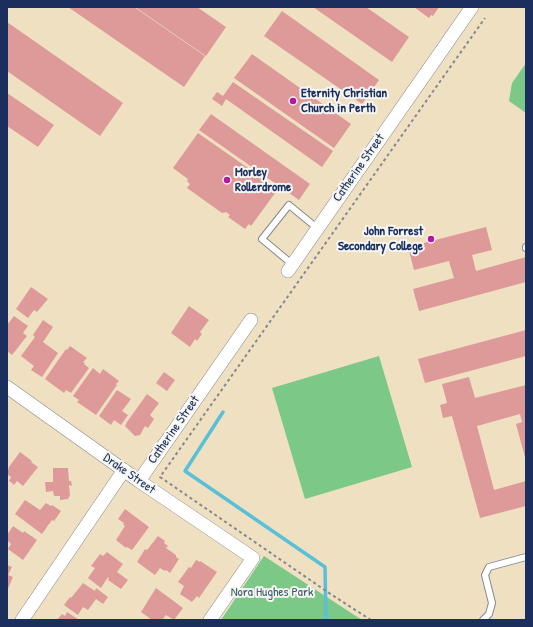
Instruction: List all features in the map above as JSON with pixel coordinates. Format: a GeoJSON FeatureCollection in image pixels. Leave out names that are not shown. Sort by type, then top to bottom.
{"type":"FeatureCollection","features":[{"type":"Feature","properties":{"kind":"street","name":"Catherine Street"},"geometry":{"type":"LineString","coordinates":[[290,267],[472,7]]}},
{"type":"Feature","properties":{"kind":"street","name":"Catherine Street"},"geometry":{"type":"LineString","coordinates":[[139,481],[251,320]]}},
{"type":"Feature","properties":{"kind":"street","name":"Drake Street"},"geometry":{"type":"LineString","coordinates":[[7,387],[139,481],[253,558],[210,620]]}},
{"type":"Feature","properties":{"kind":"street"},"geometry":{"type":"LineString","coordinates":[[22,620],[124,470]]}},
{"type":"Feature","properties":{"kind":"lane"},"geometry":{"type":"LineString","coordinates":[[290,267],[262,239],[289,205],[317,228]]}},
{"type":"Feature","properties":{"kind":"lane"},"geometry":{"type":"LineString","coordinates":[[483,620],[489,614],[492,603],[486,576],[489,567],[526,557]]}},
{"type":"Feature","properties":{"kind":"path"},"geometry":{"type":"LineString","coordinates":[[371,620],[160,477],[486,18]]}},
{"type":"Feature","properties":{"kind":"green space"},"geometry":{"type":"Polygon","coordinates":[[[526,63],[526,113],[509,101],[512,83],[526,63]]]}},
{"type":"Feature","properties":{"kind":"green space"},"geometry":{"type":"Polygon","coordinates":[[[379,356],[412,467],[305,499],[272,388],[379,356]]]}},
{"type":"Feature","properties":{"kind":"green space","name":"Nora Hughes Park"},"geometry":{"type":"Polygon","coordinates":[[[264,556],[362,620],[221,620],[264,556]]]}},
{"type":"Feature","properties":{"kind":"building"},"geometry":{"type":"Polygon","coordinates":[[[68,7],[134,7],[205,56],[184,87],[68,7]]]}},
{"type":"Feature","properties":{"kind":"building"},"geometry":{"type":"Polygon","coordinates":[[[135,7],[197,7],[226,27],[206,56],[135,7]]]}},
{"type":"Feature","properties":{"kind":"building"},"geometry":{"type":"Polygon","coordinates":[[[313,7],[366,7],[409,37],[392,62],[313,7]]]}},
{"type":"Feature","properties":{"kind":"building"},"geometry":{"type":"Polygon","coordinates":[[[414,7],[439,7],[433,16],[431,15],[429,18],[414,7]]]}},
{"type":"Feature","properties":{"kind":"building"},"geometry":{"type":"Polygon","coordinates":[[[282,11],[379,80],[362,104],[264,36],[282,11]]]}},
{"type":"Feature","properties":{"kind":"building"},"geometry":{"type":"Polygon","coordinates":[[[7,22],[123,103],[100,136],[7,71],[7,22]]]}},
{"type":"Feature","properties":{"kind":"building","name":"Eternity Christian Church in Perth"},"geometry":{"type":"Polygon","coordinates":[[[252,54],[351,124],[334,148],[234,78],[252,54]]]}},
{"type":"Feature","properties":{"kind":"building"},"geometry":{"type":"Polygon","coordinates":[[[233,82],[333,151],[322,167],[226,99],[222,106],[212,99],[217,92],[223,96],[233,82]]]}},
{"type":"Feature","properties":{"kind":"building"},"geometry":{"type":"Polygon","coordinates":[[[7,93],[54,125],[38,147],[7,126],[7,93]]]}},
{"type":"Feature","properties":{"kind":"building"},"geometry":{"type":"Polygon","coordinates":[[[211,114],[310,184],[299,200],[199,130],[211,114]]]}},
{"type":"Feature","properties":{"kind":"building","name":"Morley Rollerdrome"},"geometry":{"type":"Polygon","coordinates":[[[198,133],[278,189],[251,226],[249,224],[245,229],[228,217],[230,215],[226,212],[222,213],[187,188],[190,184],[187,181],[188,179],[173,168],[198,133]]]}},
{"type":"Feature","properties":{"kind":"building"},"geometry":{"type":"Polygon","coordinates":[[[486,227],[492,250],[472,255],[476,271],[526,257],[526,282],[419,311],[413,289],[454,278],[449,261],[414,270],[408,247],[486,227]]]}},
{"type":"Feature","properties":{"kind":"building"},"geometry":{"type":"Polygon","coordinates":[[[31,287],[48,299],[37,312],[34,310],[28,318],[16,309],[31,287]]]}},
{"type":"Feature","properties":{"kind":"building"},"geometry":{"type":"Polygon","coordinates":[[[189,306],[209,320],[200,332],[202,334],[197,341],[195,339],[190,347],[171,333],[189,306]]]}},
{"type":"Feature","properties":{"kind":"building"},"geometry":{"type":"Polygon","coordinates":[[[14,316],[28,326],[23,333],[27,336],[12,355],[7,351],[7,325],[14,316]]]}},
{"type":"Feature","properties":{"kind":"building"},"geometry":{"type":"Polygon","coordinates":[[[43,320],[53,327],[43,342],[58,353],[42,377],[31,370],[34,366],[21,356],[35,337],[33,335],[43,320]]]}},
{"type":"Feature","properties":{"kind":"building"},"geometry":{"type":"Polygon","coordinates":[[[526,330],[526,356],[425,383],[418,359],[526,330]]]}},
{"type":"Feature","properties":{"kind":"building"},"geometry":{"type":"Polygon","coordinates":[[[70,346],[87,358],[83,362],[89,368],[71,393],[66,390],[64,393],[45,379],[66,349],[67,350],[70,346]]]}},
{"type":"Feature","properties":{"kind":"building"},"geometry":{"type":"Polygon","coordinates":[[[93,368],[100,374],[103,369],[119,381],[96,415],[77,402],[79,400],[73,396],[93,368]]]}},
{"type":"Feature","properties":{"kind":"building"},"geometry":{"type":"Polygon","coordinates":[[[164,372],[175,380],[167,391],[156,383],[164,372]]]}},
{"type":"Feature","properties":{"kind":"building"},"geometry":{"type":"Polygon","coordinates":[[[469,377],[475,398],[526,385],[526,461],[516,424],[522,422],[520,414],[477,426],[494,490],[526,481],[526,506],[480,518],[452,416],[443,418],[440,405],[447,403],[442,384],[469,377]]]}},
{"type":"Feature","properties":{"kind":"building"},"geometry":{"type":"Polygon","coordinates":[[[117,390],[131,399],[122,411],[128,415],[121,425],[114,420],[111,425],[99,416],[117,390]]]}},
{"type":"Feature","properties":{"kind":"building"},"geometry":{"type":"Polygon","coordinates":[[[147,394],[159,403],[150,415],[154,419],[148,428],[145,426],[140,435],[135,436],[125,426],[147,394]]]}},
{"type":"Feature","properties":{"kind":"building"},"geometry":{"type":"Polygon","coordinates":[[[20,452],[38,467],[23,486],[17,481],[14,485],[9,481],[11,477],[7,474],[9,467],[20,452]]]}},
{"type":"Feature","properties":{"kind":"building"},"geometry":{"type":"Polygon","coordinates":[[[53,468],[68,468],[69,481],[71,481],[72,486],[69,485],[70,495],[68,499],[60,500],[60,496],[54,496],[53,491],[46,492],[45,482],[53,482],[53,468]]]}},
{"type":"Feature","properties":{"kind":"building"},"geometry":{"type":"Polygon","coordinates":[[[25,500],[40,510],[46,503],[61,511],[54,521],[52,520],[42,534],[15,514],[25,500]]]}},
{"type":"Feature","properties":{"kind":"building"},"geometry":{"type":"Polygon","coordinates":[[[125,509],[149,527],[132,550],[127,547],[126,548],[116,540],[125,526],[123,524],[124,523],[118,519],[125,509]]]}},
{"type":"Feature","properties":{"kind":"building"},"geometry":{"type":"Polygon","coordinates":[[[13,526],[23,533],[24,531],[37,540],[23,560],[8,549],[11,544],[7,540],[7,535],[13,526]]]}},
{"type":"Feature","properties":{"kind":"building"},"geometry":{"type":"Polygon","coordinates":[[[158,536],[165,541],[164,543],[168,546],[166,548],[179,559],[170,573],[160,568],[155,575],[137,562],[145,549],[147,550],[158,536]]]}},
{"type":"Feature","properties":{"kind":"building"},"geometry":{"type":"Polygon","coordinates":[[[107,552],[123,564],[117,572],[128,580],[121,589],[108,580],[108,577],[101,588],[88,578],[95,568],[91,566],[100,554],[103,556],[107,552]]]}},
{"type":"Feature","properties":{"kind":"building"},"geometry":{"type":"Polygon","coordinates":[[[196,560],[217,572],[199,598],[197,596],[192,602],[180,594],[184,586],[178,582],[196,560]]]}},
{"type":"Feature","properties":{"kind":"building"},"geometry":{"type":"Polygon","coordinates":[[[7,565],[12,567],[8,575],[13,577],[7,591],[7,565]]]}},
{"type":"Feature","properties":{"kind":"building"},"geometry":{"type":"Polygon","coordinates":[[[83,583],[95,591],[96,588],[108,597],[103,604],[96,599],[88,610],[83,607],[78,615],[64,605],[83,583]]]}},
{"type":"Feature","properties":{"kind":"building"},"geometry":{"type":"Polygon","coordinates":[[[156,588],[183,608],[174,620],[166,615],[162,620],[152,620],[141,612],[156,588]]]}},
{"type":"Feature","properties":{"kind":"building"},"geometry":{"type":"Polygon","coordinates":[[[67,612],[79,620],[57,620],[62,614],[65,616],[67,612]]]}},
{"type":"Feature","properties":{"kind":"waterway"},"geometry":{"type":"LineString","coordinates":[[223,412],[185,471],[325,567],[326,620]]}},
{"type":"Feature","properties":{"kind":"place","name":"Eternity Christian Church in Perth"},"geometry":{"type":"Point","coordinates":[293,101]}},
{"type":"Feature","properties":{"kind":"place","name":"Morley Rollerdrome"},"geometry":{"type":"Point","coordinates":[227,180]}},
{"type":"Feature","properties":{"kind":"place","name":"John Forrest Secondary College"},"geometry":{"type":"Point","coordinates":[431,239]}}]}
